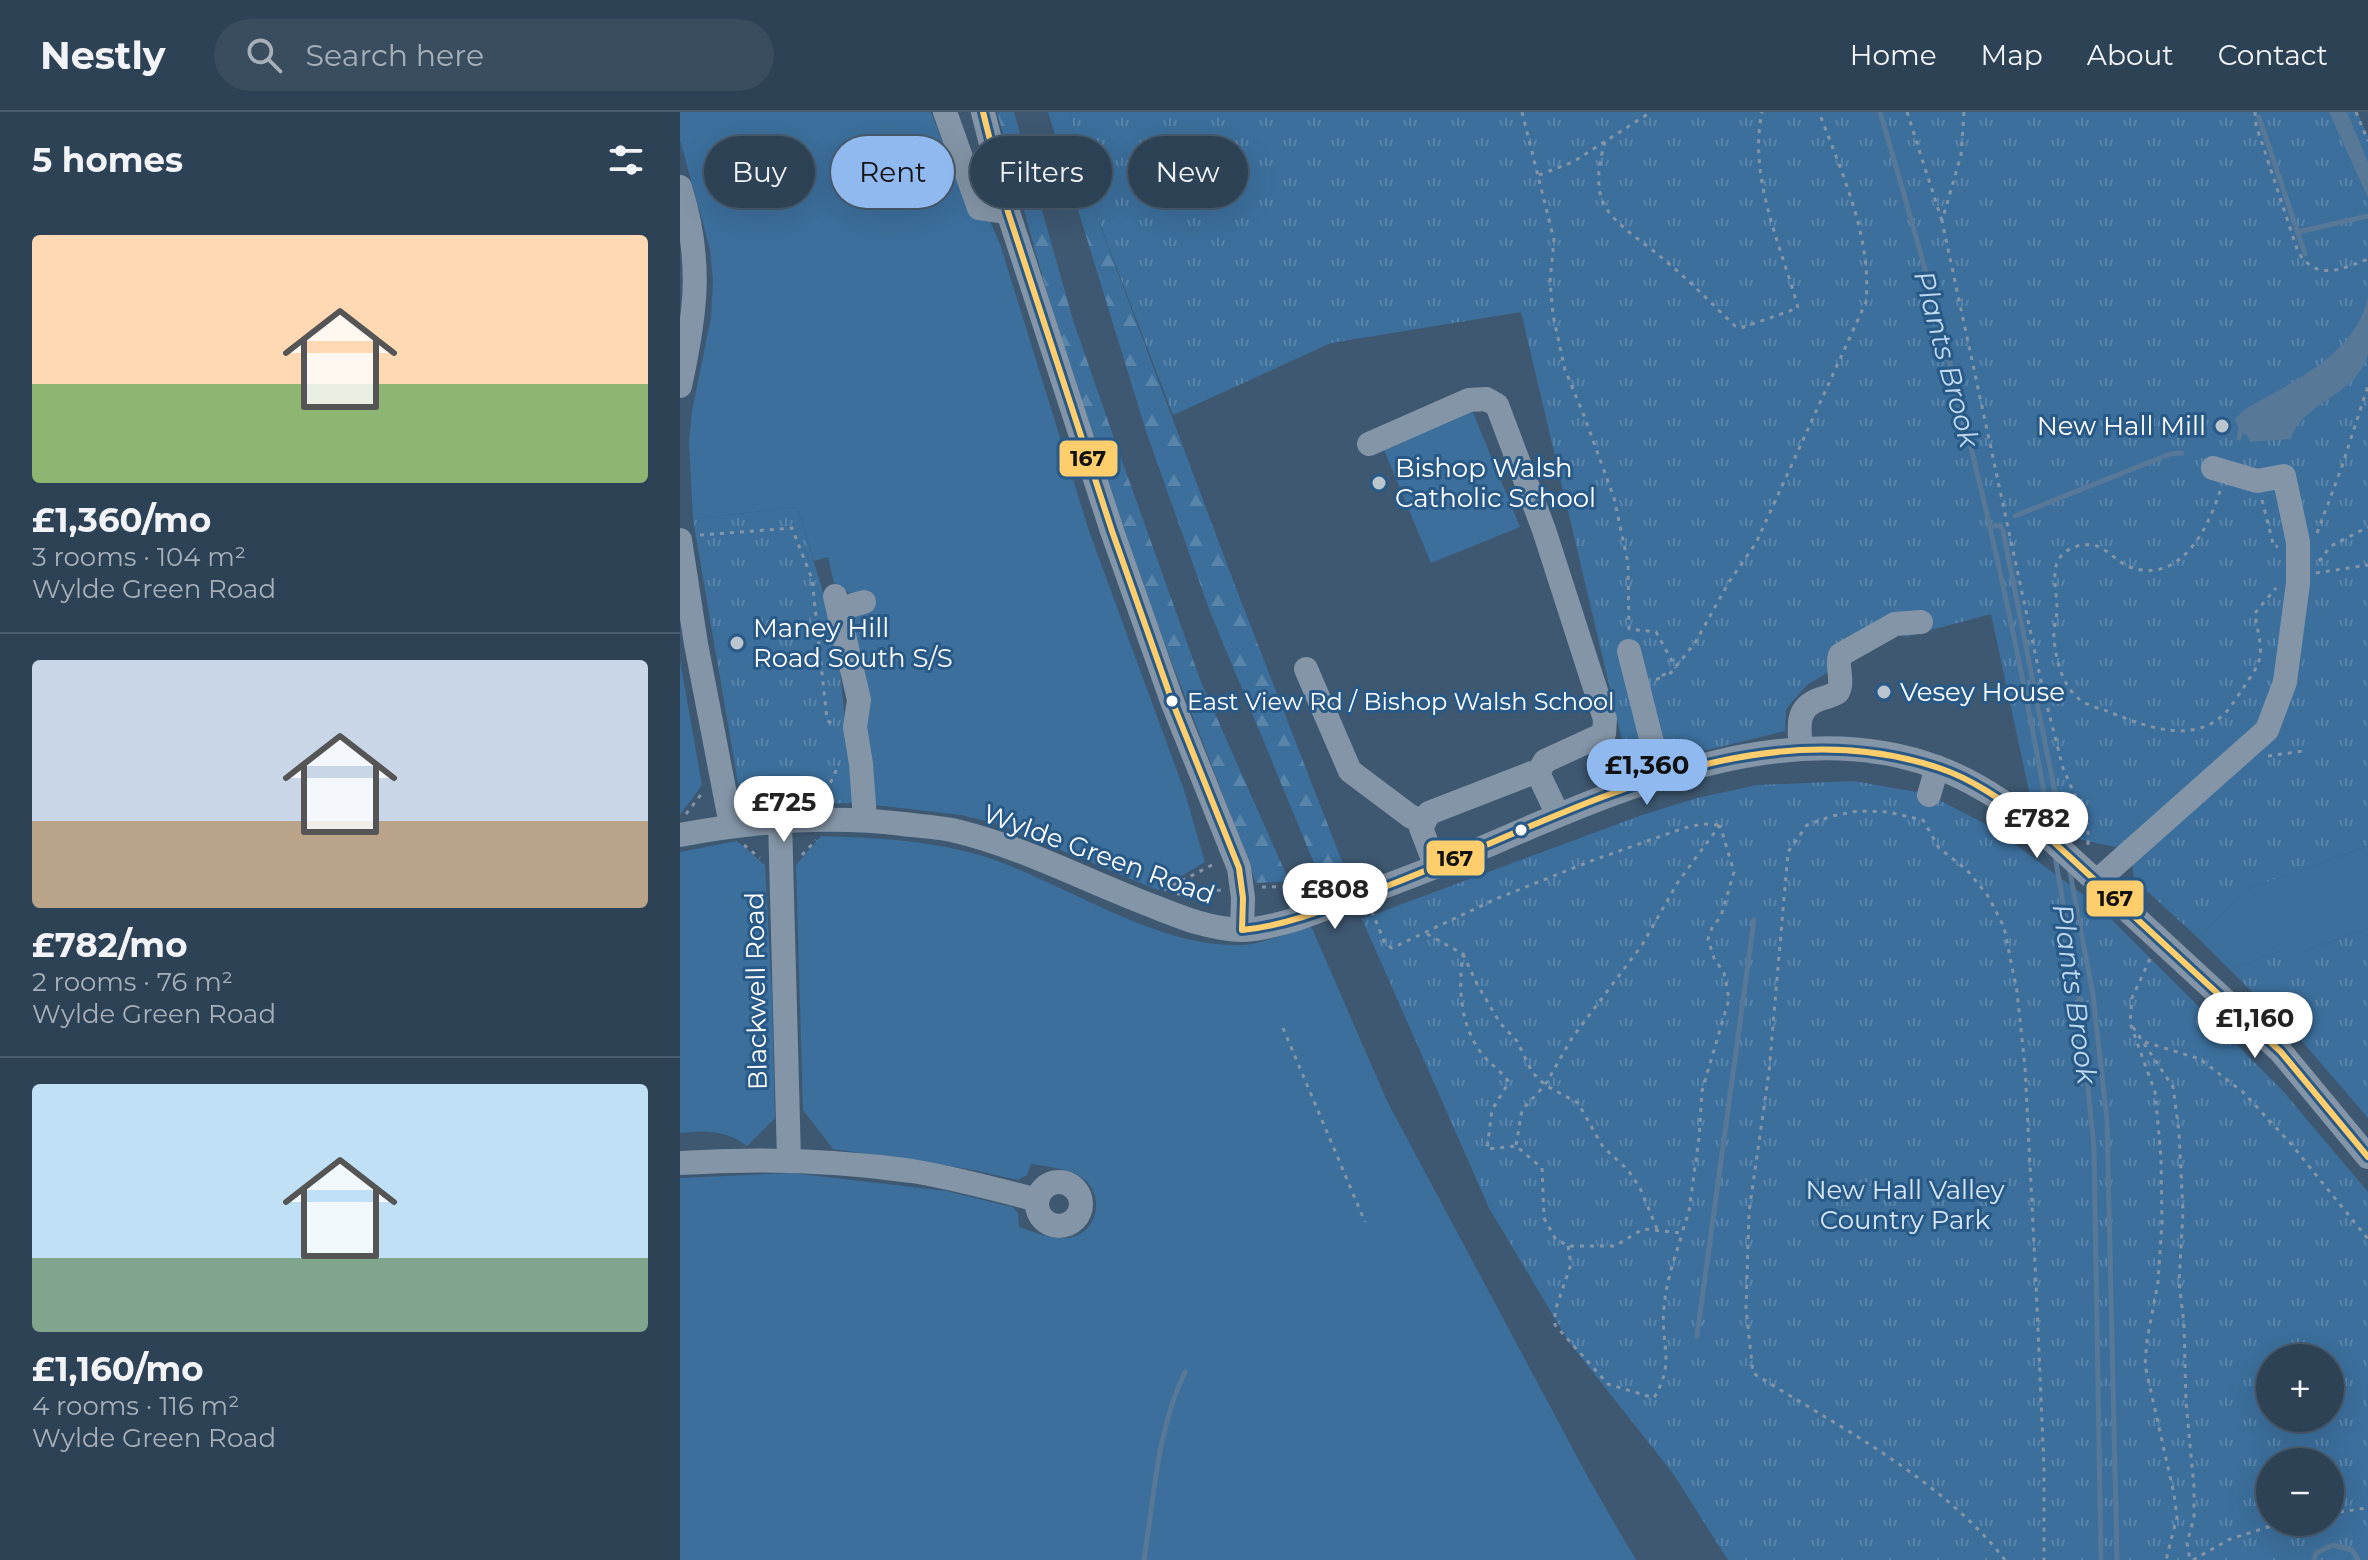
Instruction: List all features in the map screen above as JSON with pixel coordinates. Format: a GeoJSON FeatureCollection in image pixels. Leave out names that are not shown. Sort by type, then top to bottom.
{"type":"FeatureCollection","features":[{"type":"Feature","properties":{"kind":"street"},"geometry":{"type":"LineString","coordinates":[[945,112],[979,208],[1008,212]]}},
{"type":"Feature","properties":{"kind":"street"},"geometry":{"type":"LineString","coordinates":[[983,112],[1008,212],[1112,531],[1172,701],[1239,868],[1243,898],[1242,930]]}},
{"type":"Feature","properties":{"kind":"street"},"geometry":{"type":"LineString","coordinates":[[680,187],[695,262],[695,308],[683,354],[680,386]]}},
{"type":"Feature","properties":{"kind":"street"},"geometry":{"type":"LineString","coordinates":[[1369,444],[1469,400],[1486,399],[1497,405],[1544,530],[1605,719],[1604,734],[1545,761],[1538,773]]}},
{"type":"Feature","properties":{"kind":"street"},"geometry":{"type":"LineString","coordinates":[[2097,881],[2267,730],[2285,682],[2298,542],[2284,476],[2257,481],[2219,470]]}},
{"type":"Feature","properties":{"kind":"street"},"geometry":{"type":"LineString","coordinates":[[687,538],[696,644],[731,825]]}},
{"type":"Feature","properties":{"kind":"street"},"geometry":{"type":"LineString","coordinates":[[2293,576],[2312,546]]}},
{"type":"Feature","properties":{"kind":"street"},"geometry":{"type":"LineString","coordinates":[[864,602],[837,603],[859,700],[855,727],[865,819]]}},
{"type":"Feature","properties":{"kind":"street"},"geometry":{"type":"LineString","coordinates":[[1801,749],[1800,715],[1814,702],[1838,692],[1841,686],[1840,655],[1895,624],[1921,622]]}},
{"type":"Feature","properties":{"kind":"street"},"geometry":{"type":"LineString","coordinates":[[1629,651],[1661,778]]}},
{"type":"Feature","properties":{"kind":"street"},"geometry":{"type":"LineString","coordinates":[[1306,669],[1350,771],[1410,816],[1423,822]]}},
{"type":"Feature","properties":{"kind":"street","name":"Wylde Green Road"},"geometry":{"type":"LineString","coordinates":[[680,835],[731,825],[813,819],[865,819],[949,830],[986,840],[1185,919],[1242,930],[1270,927],[1363,902],[1436,867],[1618,790],[1661,778],[1761,753],[1838,749],[1885,754],[1937,767],[1990,792],[2081,854],[2097,881],[2281,1052],[2368,1157]]}},
{"type":"Feature","properties":{"kind":"street"},"geometry":{"type":"LineString","coordinates":[[1929,795],[1937,767]]}},
{"type":"Feature","properties":{"kind":"street"},"geometry":{"type":"LineString","coordinates":[[1538,773],[1558,815]]}},
{"type":"Feature","properties":{"kind":"street"},"geometry":{"type":"LineString","coordinates":[[1436,867],[1421,828],[1429,813],[1538,773]]}},
{"type":"Feature","properties":{"kind":"street","name":"Blackwell Road"},"geometry":{"type":"LineString","coordinates":[[780,820],[789,1160]]}},
{"type":"Feature","properties":{"kind":"street"},"geometry":{"type":"LineString","coordinates":[[680,1163],[789,1160],[914,1172],[1037,1200]]}},
{"type":"Feature","properties":{"kind":"path"},"geometry":{"type":"LineString","coordinates":[[1522,112],[1554,240],[1550,281],[1553,315],[1565,370],[1614,498],[1628,563],[1629,629],[1656,632],[1676,668]]}},
{"type":"Feature","properties":{"kind":"path"},"geometry":{"type":"LineString","coordinates":[[1539,175],[1573,162],[1651,112]]}},
{"type":"Feature","properties":{"kind":"path"},"geometry":{"type":"LineString","coordinates":[[1605,142],[1599,163],[1599,182],[1605,206],[1626,229],[1741,328],[1798,308],[1768,211],[1761,174],[1758,133],[1762,112]]}},
{"type":"Feature","properties":{"kind":"path"},"geometry":{"type":"LineString","coordinates":[[1637,683],[1664,678],[1663,675],[1669,675],[1676,668],[1695,643],[1729,582],[1756,543],[1866,302],[1867,260],[1841,170],[1819,112]]}},
{"type":"Feature","properties":{"kind":"path"},"geometry":{"type":"LineString","coordinates":[[1907,112],[1942,221],[2043,690],[2063,768],[2088,826],[2081,854]]}},
{"type":"Feature","properties":{"kind":"path"},"geometry":{"type":"LineString","coordinates":[[1942,221],[1959,166],[1964,112]]}},
{"type":"Feature","properties":{"kind":"path"},"geometry":{"type":"LineString","coordinates":[[2255,112],[2269,166],[2298,252],[2305,263],[2326,271],[2343,269],[2368,259]]}},
{"type":"Feature","properties":{"kind":"path"},"geometry":{"type":"LineString","coordinates":[[2356,112],[2368,141]]}},
{"type":"Feature","properties":{"kind":"path"},"geometry":{"type":"LineString","coordinates":[[2312,546],[2368,386]]}},
{"type":"Feature","properties":{"kind":"path"},"geometry":{"type":"LineString","coordinates":[[2219,470],[2212,517],[2195,545],[2181,559],[2167,566],[2136,569],[2105,550],[2080,544],[2060,557],[2055,571],[2057,619],[2054,636],[2060,670],[2080,700],[2142,725],[2178,730],[2216,721],[2257,667],[2261,654],[2255,613],[2293,576],[2317,563],[2331,546],[2368,527]]}},
{"type":"Feature","properties":{"kind":"path"},"geometry":{"type":"LineString","coordinates":[[687,538],[792,528],[812,579],[827,720],[840,732]]}},
{"type":"Feature","properties":{"kind":"path"},"geometry":{"type":"LineString","coordinates":[[2293,576],[2368,565]]}},
{"type":"Feature","properties":{"kind":"path"},"geometry":{"type":"LineString","coordinates":[[813,819],[841,758]]}},
{"type":"Feature","properties":{"kind":"path"},"geometry":{"type":"LineString","coordinates":[[680,822],[720,770]]}},
{"type":"Feature","properties":{"kind":"path"},"geometry":{"type":"LineString","coordinates":[[2005,1560],[1987,1538],[1910,1472],[1753,1373],[1746,1308],[1749,1212],[1769,1072],[1788,852],[1807,825],[1832,816],[1858,811],[1888,812],[1923,820],[1939,848],[1967,870],[1988,896],[2004,927],[2017,992],[2025,1067],[2044,1468],[2044,1560]]}},
{"type":"Feature","properties":{"kind":"path"},"geometry":{"type":"LineString","coordinates":[[1363,902],[1385,944],[1392,948],[1498,898],[1604,856],[1684,828],[1702,824],[1720,825]]}},
{"type":"Feature","properties":{"kind":"path"},"geometry":{"type":"LineString","coordinates":[[1516,1146],[1522,1110],[1545,1085],[1572,1038],[1642,945],[1678,882],[1720,825]]}},
{"type":"Feature","properties":{"kind":"path"},"geometry":{"type":"LineString","coordinates":[[1568,1246],[1571,1264],[1555,1311],[1555,1325],[1608,1384],[1654,1398],[1666,1379],[1663,1309],[1685,1226],[1699,1138],[1702,1091],[1729,999],[1724,973],[1714,958],[1708,939],[1721,916],[1734,872],[1720,825]]}},
{"type":"Feature","properties":{"kind":"path"},"geometry":{"type":"LineString","coordinates":[[1283,886],[1330,887]]}},
{"type":"Feature","properties":{"kind":"path"},"geometry":{"type":"LineString","coordinates":[[1158,894],[1228,890]]}},
{"type":"Feature","properties":{"kind":"path"},"geometry":{"type":"LineString","coordinates":[[1427,934],[1463,954],[1500,1023],[1517,1041],[1532,1072],[1545,1085],[1578,1103],[1603,1147],[1628,1170],[1640,1188],[1657,1230]]}},
{"type":"Feature","properties":{"kind":"path"},"geometry":{"type":"LineString","coordinates":[[2162,943],[2141,974],[2132,998],[2130,1023],[2155,1092],[2161,1157],[2162,1222],[2158,1282],[2145,1365],[2177,1517],[2166,1560]]}},
{"type":"Feature","properties":{"kind":"path"},"geometry":{"type":"LineString","coordinates":[[1463,954],[1460,997],[1467,1028],[1482,1055],[1509,1082],[1492,1110],[1487,1149],[1516,1146],[1542,1168],[1544,1218],[1555,1238],[1568,1246],[1615,1246],[1643,1229],[1682,1233],[1685,1226]]}},
{"type":"Feature","properties":{"kind":"path"},"geometry":{"type":"LineString","coordinates":[[2130,1023],[2173,1087],[2179,1132],[2183,1212],[2179,1282],[2194,1487],[2194,1518],[2187,1543],[2192,1560],[2230,1539],[2256,1531]]}},
{"type":"Feature","properties":{"kind":"path"},"geometry":{"type":"LineString","coordinates":[[1283,1028],[1365,1222]]}},
{"type":"Feature","properties":{"kind":"path"},"geometry":{"type":"LineString","coordinates":[[2145,1042],[2200,1059],[2243,1092],[2291,1144],[2368,1239]]}},
{"type":"Feature","properties":{"kind":"path"},"geometry":{"type":"LineString","coordinates":[[2344,1511],[2368,1508]]}},
{"type":"Feature","properties":{"kind":"green space"},"geometry":{"type":"Polygon","coordinates":[[[680,112],[931,112],[940,136],[831,136],[831,208],[954,208],[954,173],[967,207],[990,221],[1000,244],[1089,531],[1184,790],[1205,862],[1158,890],[998,824],[961,815],[875,805],[850,622],[855,616],[854,596],[834,583],[828,557],[814,561],[797,507],[693,519],[689,442],[692,411],[711,318],[713,281],[710,249],[680,140],[680,112]]]}},
{"type":"Feature","properties":{"kind":"green space"},"geometry":{"type":"Polygon","coordinates":[[[997,112],[1014,112],[1021,136],[1004,136],[997,112]]]}},
{"type":"Feature","properties":{"kind":"green space"},"geometry":{"type":"Polygon","coordinates":[[[1048,112],[1070,112],[1075,136],[1055,136],[1048,112]]]}},
{"type":"Feature","properties":{"kind":"green space"},"geometry":{"type":"Polygon","coordinates":[[[1070,112],[2357,112],[2368,136],[2368,846],[2250,888],[2197,937],[2134,879],[2132,863],[2120,848],[2079,839],[2030,796],[1991,614],[1905,637],[1901,628],[1807,685],[1786,709],[1785,731],[1629,769],[1521,312],[1331,343],[1173,415],[1094,208],[1112,208],[1112,136],[1075,136],[1070,112]]]}},
{"type":"Feature","properties":{"kind":"green space"},"geometry":{"type":"Polygon","coordinates":[[[1023,208],[1041,208],[1073,320],[1201,682],[1289,881],[1256,883],[1119,520],[1023,208]]]}},
{"type":"Feature","properties":{"kind":"green space"},"geometry":{"type":"Polygon","coordinates":[[[1077,208],[1094,208],[1348,877],[1319,875],[1209,609],[1146,431],[1077,208]]]}},
{"type":"Feature","properties":{"kind":"green space"},"geometry":{"type":"Polygon","coordinates":[[[1471,408],[1520,527],[1431,563],[1382,445],[1471,408]]]}},
{"type":"Feature","properties":{"kind":"green space"},"geometry":{"type":"Polygon","coordinates":[[[797,507],[821,585],[840,671],[853,803],[760,805],[750,800],[738,783],[693,519],[797,507]]]}},
{"type":"Feature","properties":{"kind":"green space"},"geometry":{"type":"Polygon","coordinates":[[[680,661],[702,785],[680,815],[680,661]]]}},
{"type":"Feature","properties":{"kind":"green space","name":"New Hall Valley Country Park"},"geometry":{"type":"Polygon","coordinates":[[[1853,781],[1923,793],[1937,799],[1993,828],[2097,905],[2282,1090],[2368,1192],[2368,1560],[1728,1560],[1672,1472],[1569,1342],[1489,1208],[1362,919],[1642,815],[1697,798],[1757,785],[1853,781]]]}},
{"type":"Feature","properties":{"kind":"green space"},"geometry":{"type":"Polygon","coordinates":[[[821,836],[923,843],[983,856],[1143,925],[1209,943],[1249,944],[1311,926],[1387,1101],[1590,1481],[1636,1560],[680,1560],[680,1178],[792,1173],[946,1191],[1012,1207],[1018,1213],[1019,1227],[1056,1238],[1078,1235],[1095,1215],[1095,1196],[1091,1188],[1073,1173],[1031,1164],[1027,1175],[1018,1180],[969,1169],[833,1149],[803,1110],[796,865],[821,836]]]}},
{"type":"Feature","properties":{"kind":"green space"},"geometry":{"type":"Polygon","coordinates":[[[737,841],[765,865],[772,995],[775,1118],[747,1146],[715,1132],[680,1133],[680,852],[737,841]]]}},
{"type":"Feature","properties":{"kind":"green space"},"geometry":{"type":"Polygon","coordinates":[[[2368,846],[2368,928],[2305,951],[2280,951],[2230,970],[2197,937],[2250,888],[2368,846]]]}},
{"type":"Feature","properties":{"kind":"green space"},"geometry":{"type":"Polygon","coordinates":[[[2368,928],[2368,1118],[2301,1040],[2230,970],[2280,951],[2305,951],[2368,928]]]}},
{"type":"Feature","properties":{"kind":"shaded area"},"geometry":{"type":"Polygon","coordinates":[[[2329,112],[2347,112],[2368,162],[2368,198],[2329,112]]]}},
{"type":"Feature","properties":{"kind":"shaded area"},"geometry":{"type":"Polygon","coordinates":[[[2368,298],[2368,354],[2353,380],[2306,416],[2291,439],[2250,442],[2248,436],[2240,432],[2235,419],[2245,409],[2301,377],[2335,352],[2360,319],[2368,298]]]}},
{"type":"Feature","properties":{"kind":"waterway","name":"Plants Brook"},"geometry":{"type":"LineString","coordinates":[[1880,112],[1976,467],[2016,646],[2050,827]]}},
{"type":"Feature","properties":{"kind":"waterway"},"geometry":{"type":"LineString","coordinates":[[2259,117],[2305,254]]}},
{"type":"Feature","properties":{"kind":"waterway"},"geometry":{"type":"LineString","coordinates":[[2298,232],[2368,216]]}},
{"type":"Feature","properties":{"kind":"waterway"},"geometry":{"type":"LineString","coordinates":[[2239,438],[2240,432]]}},
{"type":"Feature","properties":{"kind":"waterway"},"geometry":{"type":"LineString","coordinates":[[2015,516],[2170,454],[2182,453]]}},
{"type":"Feature","properties":{"kind":"waterway"},"geometry":{"type":"LineString","coordinates":[[1989,527],[2000,525],[2003,531],[2064,838]]}},
{"type":"Feature","properties":{"kind":"waterway","name":"Plants Brook"},"geometry":{"type":"LineString","coordinates":[[2055,856],[2079,998],[2094,1148],[2101,1560]]}},
{"type":"Feature","properties":{"kind":"waterway"},"geometry":{"type":"LineString","coordinates":[[2069,867],[2093,995],[2107,1120],[2117,1560]]}},
{"type":"Feature","properties":{"kind":"waterway"},"geometry":{"type":"LineString","coordinates":[[1697,1336],[1754,920]]}},
{"type":"Feature","properties":{"kind":"waterway"},"geometry":{"type":"LineString","coordinates":[[1144,1560],[1162,1440],[1185,1372]]}},
{"type":"Feature","properties":{"kind":"waterway"},"geometry":{"type":"LineString","coordinates":[[2314,1560],[2316,1553],[2333,1545],[2352,1550],[2358,1560]]}},
{"type":"Feature","properties":{"kind":"transit line","name":"167"},"geometry":{"type":"LineString","coordinates":[[983,112],[1008,212],[1112,531],[1172,701],[1239,868],[1243,898],[1242,930],[1279,924],[1333,907],[1656,778],[1726,760],[1796,750],[1868,752],[1939,768],[1964,778],[2033,823],[2281,1052],[2368,1157]]}},
{"type":"Feature","properties":{"kind":"place","name":"New Hall Mill"},"geometry":{"type":"Point","coordinates":[2222,426]}},
{"type":"Feature","properties":{"kind":"place","name":"Bishop Walsh Catholic School"},"geometry":{"type":"Point","coordinates":[1379,483]}},
{"type":"Feature","properties":{"kind":"place","name":"Maney Hill Road South S/S"},"geometry":{"type":"Point","coordinates":[737,643]}},
{"type":"Feature","properties":{"kind":"place","name":"Vesey House"},"geometry":{"type":"Point","coordinates":[1884,692]}},
{"type":"Feature","properties":{"kind":"place","name":"East View Rd / Bishop Walsh School"},"geometry":{"type":"Point","coordinates":[1172,701]}}]}
